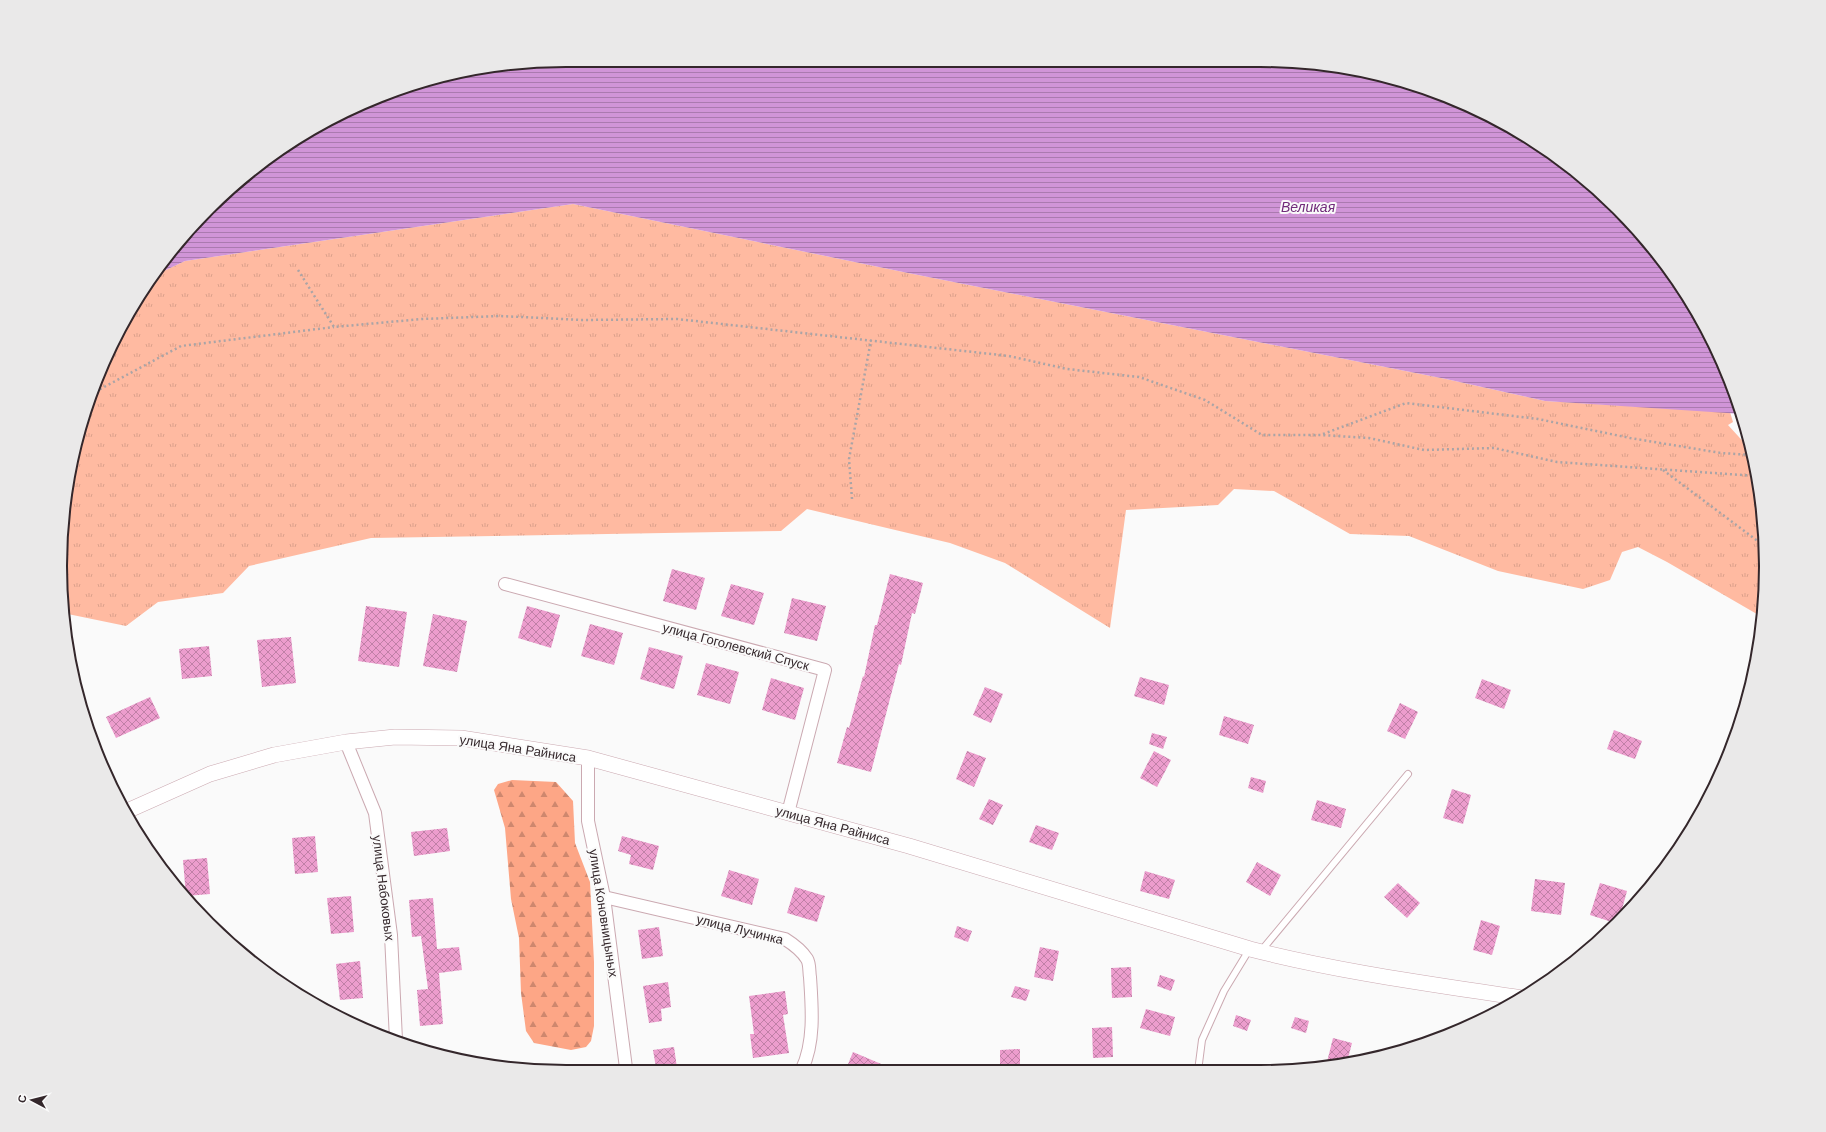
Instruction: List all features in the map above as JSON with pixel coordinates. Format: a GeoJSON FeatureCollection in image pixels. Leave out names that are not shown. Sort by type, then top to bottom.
{"type":"FeatureCollection","features":[{"type":"Feature","properties":{"kind":"street","name":"улица Гоголевский Спуск"},"geometry":{"type":"LineString","coordinates":[[505,584],[825,670],[788,813]]}},
{"type":"Feature","properties":{"kind":"street","name":"улица Яна Райниса"},"geometry":{"type":"LineString","coordinates":[[130,809],[210,774],[274,755],[346,742],[395,737],[461,738],[588,758],[909,846],[1256,950],[1301,962],[1512,996]]}},
{"type":"Feature","properties":{"kind":"street","name":"улица Набоковых"},"geometry":{"type":"LineString","coordinates":[[346,742],[375,813],[391,935],[396,1035]]}},
{"type":"Feature","properties":{"kind":"street","name":"улица Коновницыных"},"geometry":{"type":"LineString","coordinates":[[588,758],[588,821],[604,897],[626,1065]]}},
{"type":"Feature","properties":{"kind":"street","name":"улица Лучинка"},"geometry":{"type":"LineString","coordinates":[[604,897],[785,939],[794,944],[808,960],[811,1026],[806,1060],[804,1065]]}},
{"type":"Feature","properties":{"kind":"lane"},"geometry":{"type":"LineString","coordinates":[[1199,1065],[1202,1040],[1224,991],[1256,950],[1408,774]]}},
{"type":"Feature","properties":{"kind":"path"},"geometry":{"type":"LineString","coordinates":[[298,270],[334,327]]}},
{"type":"Feature","properties":{"kind":"path"},"geometry":{"type":"LineString","coordinates":[[99,390],[181,346],[334,327],[422,319],[500,316],[583,320],[678,319],[1008,356],[1067,369],[1139,377],[1205,400],[1262,435],[1321,435],[1369,438],[1424,450],[1494,448],[1557,462],[1750,476]]}},
{"type":"Feature","properties":{"kind":"path"},"geometry":{"type":"LineString","coordinates":[[852,499],[850,459],[871,340]]}},
{"type":"Feature","properties":{"kind":"path"},"geometry":{"type":"LineString","coordinates":[[1321,435],[1406,403],[1538,419],[1637,440],[1721,453],[1746,455]]}},
{"type":"Feature","properties":{"kind":"path"},"geometry":{"type":"LineString","coordinates":[[1662,470],[1758,541]]}},
{"type":"Feature","properties":{"kind":"green space"},"geometry":{"type":"Polygon","coordinates":[[[573,204],[908,273],[1446,379],[1545,401],[1730,412],[1733,422],[1728,425],[1743,441],[1755,501],[1759,566],[1757,614],[1638,547],[1622,552],[1610,580],[1583,589],[1498,571],[1409,536],[1350,534],[1274,491],[1234,489],[1218,505],[1126,510],[1110,628],[1005,563],[950,543],[807,509],[781,531],[371,538],[249,566],[223,593],[158,602],[126,626],[69,614],[67,566],[71,501],[84,437],[93,406],[118,345],[151,289],[164,271],[185,261],[573,204]]]}},
{"type":"Feature","properties":{"kind":"green space"},"geometry":{"type":"Polygon","coordinates":[[[512,780],[556,782],[573,801],[575,843],[590,882],[594,962],[594,1026],[591,1041],[586,1047],[571,1050],[534,1043],[526,1031],[521,993],[519,938],[511,899],[505,828],[494,790],[498,784],[512,780]]]}},
{"type":"Feature","properties":{"kind":"water","name":"Великая"},"geometry":{"type":"Polygon","coordinates":[[[566,67],[1260,67],[1325,71],[1389,84],[1420,93],[1451,105],[1481,118],[1510,134],[1564,170],[1613,213],[1656,262],[1675,289],[1708,345],[1735,414],[1545,401],[1446,379],[908,273],[573,204],[185,261],[164,271],[191,237],[213,213],[237,191],[262,170],[316,134],[345,118],[406,93],[437,84],[501,71],[566,67]]]}},
{"type":"Feature","properties":{"kind":"building"},"geometry":{"type":"Polygon","coordinates":[[[672,569],[705,578],[696,610],[663,601],[672,569]]]}},
{"type":"Feature","properties":{"kind":"building"},"geometry":{"type":"Polygon","coordinates":[[[890,574],[923,583],[915,614],[912,613],[901,665],[899,664],[871,772],[837,763],[847,727],[849,728],[863,676],[864,677],[875,625],[877,625],[890,574]]]}},
{"type":"Feature","properties":{"kind":"building"},"geometry":{"type":"Polygon","coordinates":[[[731,584],[764,593],[754,625],[721,616],[731,584]]]}},
{"type":"Feature","properties":{"kind":"building"},"geometry":{"type":"Polygon","coordinates":[[[792,598],[826,606],[817,641],[784,633],[792,598]]]}},
{"type":"Feature","properties":{"kind":"building"},"geometry":{"type":"Polygon","coordinates":[[[366,606],[407,612],[399,667],[358,661],[366,606]]]}},
{"type":"Feature","properties":{"kind":"building"},"geometry":{"type":"Polygon","coordinates":[[[527,606],[560,615],[551,648],[518,638],[527,606]]]}},
{"type":"Feature","properties":{"kind":"building"},"geometry":{"type":"Polygon","coordinates":[[[433,614],[467,621],[457,672],[423,666],[433,614]]]}},
{"type":"Feature","properties":{"kind":"building"},"geometry":{"type":"Polygon","coordinates":[[[590,624],[623,633],[614,665],[581,656],[590,624]]]}},
{"type":"Feature","properties":{"kind":"building"},"geometry":{"type":"Polygon","coordinates":[[[291,637],[296,683],[262,687],[257,640],[291,637]]]}},
{"type":"Feature","properties":{"kind":"building"},"geometry":{"type":"Polygon","coordinates":[[[209,646],[212,676],[182,679],[179,649],[209,646]]]}},
{"type":"Feature","properties":{"kind":"building"},"geometry":{"type":"Polygon","coordinates":[[[649,647],[683,656],[674,689],[640,679],[649,647]]]}},
{"type":"Feature","properties":{"kind":"building"},"geometry":{"type":"Polygon","coordinates":[[[706,663],[739,672],[730,704],[697,695],[706,663]]]}},
{"type":"Feature","properties":{"kind":"building"},"geometry":{"type":"Polygon","coordinates":[[[1140,677],[1169,685],[1164,705],[1134,696],[1140,677]]]}},
{"type":"Feature","properties":{"kind":"building"},"geometry":{"type":"Polygon","coordinates":[[[771,678],[804,688],[795,720],[762,710],[771,678]]]}},
{"type":"Feature","properties":{"kind":"building"},"geometry":{"type":"Polygon","coordinates":[[[1482,679],[1511,690],[1504,709],[1475,698],[1482,679]]]}},
{"type":"Feature","properties":{"kind":"building"},"geometry":{"type":"Polygon","coordinates":[[[985,687],[1003,694],[991,723],[973,715],[985,687]]]}},
{"type":"Feature","properties":{"kind":"building"},"geometry":{"type":"Polygon","coordinates":[[[150,697],[160,718],[116,738],[106,717],[150,697]]]}},
{"type":"Feature","properties":{"kind":"building"},"geometry":{"type":"Polygon","coordinates":[[[1400,703],[1418,712],[1405,739],[1387,731],[1400,703]]]}},
{"type":"Feature","properties":{"kind":"building"},"geometry":{"type":"Polygon","coordinates":[[[1224,716],[1254,725],[1248,744],[1219,735],[1224,716]]]}},
{"type":"Feature","properties":{"kind":"building"},"geometry":{"type":"Polygon","coordinates":[[[1614,730],[1642,741],[1635,759],[1607,749],[1614,730]]]}},
{"type":"Feature","properties":{"kind":"building"},"geometry":{"type":"Polygon","coordinates":[[[1152,733],[1167,737],[1163,749],[1149,744],[1152,733]]]}},
{"type":"Feature","properties":{"kind":"building"},"geometry":{"type":"Polygon","coordinates":[[[967,751],[986,758],[974,787],[956,779],[967,751]]]}},
{"type":"Feature","properties":{"kind":"building"},"geometry":{"type":"Polygon","coordinates":[[[1154,751],[1171,760],[1157,787],[1140,778],[1154,751]]]}},
{"type":"Feature","properties":{"kind":"building"},"geometry":{"type":"Polygon","coordinates":[[[1251,777],[1266,781],[1263,793],[1248,788],[1251,777]]]}},
{"type":"Feature","properties":{"kind":"building"},"geometry":{"type":"Polygon","coordinates":[[[1452,789],[1471,795],[1463,824],[1443,818],[1452,789]]]}},
{"type":"Feature","properties":{"kind":"building"},"geometry":{"type":"Polygon","coordinates":[[[989,799],[1003,805],[993,825],[979,819],[989,799]]]}},
{"type":"Feature","properties":{"kind":"building"},"geometry":{"type":"Polygon","coordinates":[[[1317,800],[1346,809],[1341,828],[1311,820],[1317,800]]]}},
{"type":"Feature","properties":{"kind":"building"},"geometry":{"type":"Polygon","coordinates":[[[1036,825],[1059,833],[1052,850],[1029,842],[1036,825]]]}},
{"type":"Feature","properties":{"kind":"building"},"geometry":{"type":"Polygon","coordinates":[[[447,828],[450,851],[414,856],[411,832],[447,828]]]}},
{"type":"Feature","properties":{"kind":"building"},"geometry":{"type":"Polygon","coordinates":[[[315,836],[318,872],[295,874],[292,838],[315,836]]]}},
{"type":"Feature","properties":{"kind":"building"},"geometry":{"type":"Polygon","coordinates":[[[622,836],[659,846],[653,870],[629,864],[631,855],[618,851],[622,836]]]}},
{"type":"Feature","properties":{"kind":"building"},"geometry":{"type":"Polygon","coordinates":[[[207,858],[210,894],[191,896],[185,888],[183,860],[207,858]]]}},
{"type":"Feature","properties":{"kind":"building"},"geometry":{"type":"Polygon","coordinates":[[[1257,862],[1281,875],[1270,896],[1246,882],[1257,862]]]}},
{"type":"Feature","properties":{"kind":"building"},"geometry":{"type":"Polygon","coordinates":[[[729,870],[759,879],[752,905],[721,896],[729,870]]]}},
{"type":"Feature","properties":{"kind":"building"},"geometry":{"type":"Polygon","coordinates":[[[1145,871],[1175,880],[1169,899],[1140,891],[1145,871]]]}},
{"type":"Feature","properties":{"kind":"building"},"geometry":{"type":"Polygon","coordinates":[[[1535,879],[1565,883],[1561,915],[1531,911],[1535,879]]]}},
{"type":"Feature","properties":{"kind":"building"},"geometry":{"type":"Polygon","coordinates":[[[1398,883],[1420,903],[1407,918],[1384,897],[1398,883]]]}},
{"type":"Feature","properties":{"kind":"building"},"geometry":{"type":"Polygon","coordinates":[[[1600,883],[1627,891],[1622,909],[1610,921],[1590,915],[1600,883]]]}},
{"type":"Feature","properties":{"kind":"building"},"geometry":{"type":"Polygon","coordinates":[[[795,887],[825,896],[817,922],[787,913],[795,887]]]}},
{"type":"Feature","properties":{"kind":"building"},"geometry":{"type":"Polygon","coordinates":[[[351,896],[354,932],[331,934],[327,898],[351,896]]]}},
{"type":"Feature","properties":{"kind":"building"},"geometry":{"type":"Polygon","coordinates":[[[433,898],[437,949],[459,947],[462,970],[439,973],[443,1024],[420,1026],[417,990],[428,989],[421,936],[412,937],[409,900],[433,898]]]}},
{"type":"Feature","properties":{"kind":"building"},"geometry":{"type":"Polygon","coordinates":[[[1481,920],[1500,926],[1492,955],[1473,950],[1481,920]]]}},
{"type":"Feature","properties":{"kind":"building"},"geometry":{"type":"Polygon","coordinates":[[[957,926],[972,931],[968,942],[954,937],[957,926]]]}},
{"type":"Feature","properties":{"kind":"building"},"geometry":{"type":"Polygon","coordinates":[[[659,927],[663,956],[642,959],[638,930],[659,927]]]}},
{"type":"Feature","properties":{"kind":"building"},"geometry":{"type":"Polygon","coordinates":[[[1040,947],[1059,951],[1053,981],[1034,977],[1040,947]]]}},
{"type":"Feature","properties":{"kind":"building"},"geometry":{"type":"Polygon","coordinates":[[[360,961],[363,998],[340,1000],[336,964],[360,961]]]}},
{"type":"Feature","properties":{"kind":"building"},"geometry":{"type":"Polygon","coordinates":[[[1131,967],[1132,997],[1112,998],[1111,968],[1131,967]]]}},
{"type":"Feature","properties":{"kind":"building"},"geometry":{"type":"Polygon","coordinates":[[[1160,975],[1175,980],[1171,991],[1157,986],[1160,975]]]}},
{"type":"Feature","properties":{"kind":"building"},"geometry":{"type":"Polygon","coordinates":[[[668,982],[671,1007],[661,1009],[662,1021],[649,1023],[643,986],[668,982]]]}},
{"type":"Feature","properties":{"kind":"building"},"geometry":{"type":"Polygon","coordinates":[[[1015,986],[1030,990],[1026,1001],[1011,997],[1015,986]]]}},
{"type":"Feature","properties":{"kind":"building"},"geometry":{"type":"Polygon","coordinates":[[[785,991],[788,1014],[783,1015],[789,1053],[753,1058],[750,1034],[754,1034],[749,996],[785,991]]]}},
{"type":"Feature","properties":{"kind":"building"},"geometry":{"type":"Polygon","coordinates":[[[1146,1009],[1175,1017],[1170,1036],[1140,1028],[1146,1009]]]}},
{"type":"Feature","properties":{"kind":"building"},"geometry":{"type":"Polygon","coordinates":[[[1236,1015],[1251,1020],[1247,1031],[1233,1026],[1236,1015]]]}},
{"type":"Feature","properties":{"kind":"building"},"geometry":{"type":"Polygon","coordinates":[[[1295,1017],[1309,1021],[1306,1033],[1291,1028],[1295,1017]]]}},
{"type":"Feature","properties":{"kind":"building"},"geometry":{"type":"Polygon","coordinates":[[[1112,1027],[1113,1057],[1093,1058],[1092,1028],[1112,1027]]]}},
{"type":"Feature","properties":{"kind":"building"},"geometry":{"type":"Polygon","coordinates":[[[1333,1038],[1352,1043],[1348,1057],[1327,1061],[1333,1038]]]}},
{"type":"Feature","properties":{"kind":"building"},"geometry":{"type":"Polygon","coordinates":[[[674,1047],[677,1065],[656,1065],[653,1050],[674,1047]]]}},
{"type":"Feature","properties":{"kind":"building"},"geometry":{"type":"Polygon","coordinates":[[[1020,1049],[1020,1065],[1000,1065],[1000,1050],[1020,1049]]]}},
{"type":"Feature","properties":{"kind":"building"},"geometry":{"type":"Polygon","coordinates":[[[853,1052],[884,1065],[848,1065],[853,1052]]]}}]}
